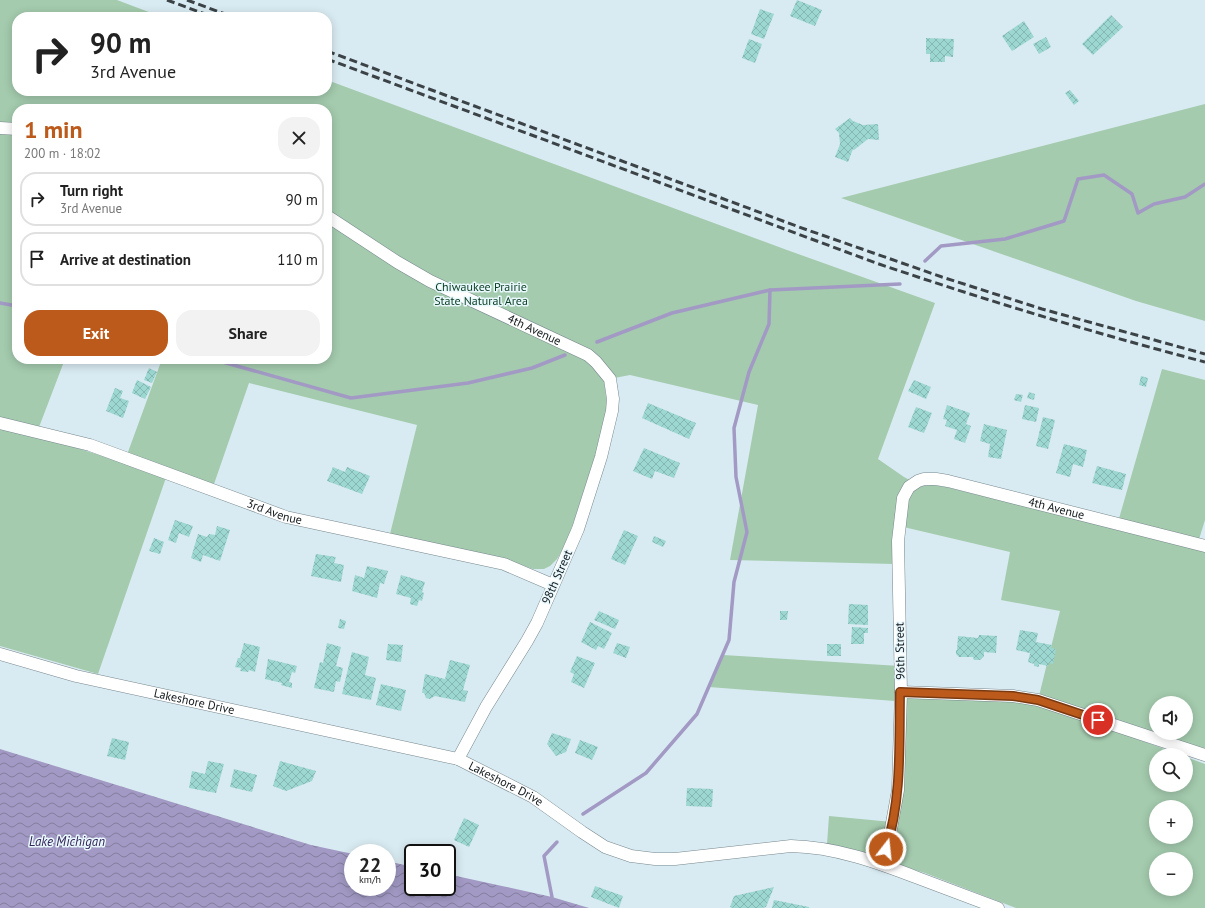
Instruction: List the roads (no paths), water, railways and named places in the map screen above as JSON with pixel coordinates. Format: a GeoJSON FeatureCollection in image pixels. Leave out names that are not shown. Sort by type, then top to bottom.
{"type":"FeatureCollection","features":[{"type":"Feature","properties":{"kind":"street"},"geometry":{"type":"LineString","coordinates":[[0,128],[12,129]]}},
{"type":"Feature","properties":{"kind":"street","name":"4th Avenue"},"geometry":{"type":"LineString","coordinates":[[332,219],[397,262],[430,281],[588,355],[596,362],[610,380]]}},
{"type":"Feature","properties":{"kind":"street","name":"98th Street"},"geometry":{"type":"LineString","coordinates":[[458,759],[486,707],[527,641],[578,529],[607,435],[613,399],[610,380]]}},
{"type":"Feature","properties":{"kind":"street","name":"3rd Avenue"},"geometry":{"type":"LineString","coordinates":[[0,423],[90,445],[286,517],[504,564],[553,585]]}},
{"type":"Feature","properties":{"kind":"street","name":"4th Avenue"},"geometry":{"type":"LineString","coordinates":[[909,487],[924,479],[948,481],[1205,546]]}},
{"type":"Feature","properties":{"kind":"street","name":"96th Street"},"geometry":{"type":"LineString","coordinates":[[881,864],[890,834],[898,790],[900,692],[898,540],[903,498],[909,487]]}},
{"type":"Feature","properties":{"kind":"street","name":"Lakeshore Drive"},"geometry":{"type":"LineString","coordinates":[[0,654],[76,676],[458,759],[534,797],[582,832],[606,847],[631,856],[655,859],[675,859],[791,846],[808,846],[881,864],[998,908]]}},
{"type":"Feature","properties":{"kind":"street"},"geometry":{"type":"LineString","coordinates":[[900,692],[1013,696],[1038,700],[1205,755]]}},
{"type":"Feature","properties":{"kind":"water","name":"Lake Michigan"},"geometry":{"type":"Polygon","coordinates":[[[0,749],[311,845],[344,852],[344,896],[396,896],[396,863],[404,865],[404,896],[456,896],[456,876],[552,897],[589,908],[0,908],[0,749]]]}},
{"type":"Feature","properties":{"kind":"waterway"},"geometry":{"type":"LineString","coordinates":[[925,261],[941,246],[1005,239],[1064,221],[1078,179],[1104,175],[1132,194],[1138,213],[1154,204],[1185,197],[1205,184]]}},
{"type":"Feature","properties":{"kind":"waterway"},"geometry":{"type":"LineString","coordinates":[[597,342],[672,313],[770,290],[900,284]]}},
{"type":"Feature","properties":{"kind":"waterway"},"geometry":{"type":"LineString","coordinates":[[583,814],[646,773],[697,714],[729,640],[734,582],[747,532],[736,477],[734,428],[749,372],[769,324],[770,290]]}},
{"type":"Feature","properties":{"kind":"waterway"},"geometry":{"type":"LineString","coordinates":[[0,303],[12,305]]}},
{"type":"Feature","properties":{"kind":"waterway"},"geometry":{"type":"LineString","coordinates":[[230,364],[351,398],[468,383],[532,368],[565,355]]}},
{"type":"Feature","properties":{"kind":"waterway"},"geometry":{"type":"LineString","coordinates":[[552,897],[544,856],[557,842]]}},
{"type":"Feature","properties":{"kind":"railway"},"geometry":{"type":"LineString","coordinates":[[167,0],[199,12]]}},
{"type":"Feature","properties":{"kind":"railway"},"geometry":{"type":"LineString","coordinates":[[187,0],[219,12]]}},
{"type":"Feature","properties":{"kind":"railway"},"geometry":{"type":"LineString","coordinates":[[332,53],[799,227],[942,277],[1042,309],[1205,354]]}},
{"type":"Feature","properties":{"kind":"railway"},"geometry":{"type":"LineString","coordinates":[[332,61],[876,263],[1040,316],[1205,362]]}},
{"type":"Feature","properties":{"kind":"park label","name":"Chiwaukee Prairie State Natural Area"},"geometry":{"type":"Point","coordinates":[481,294]}}]}
